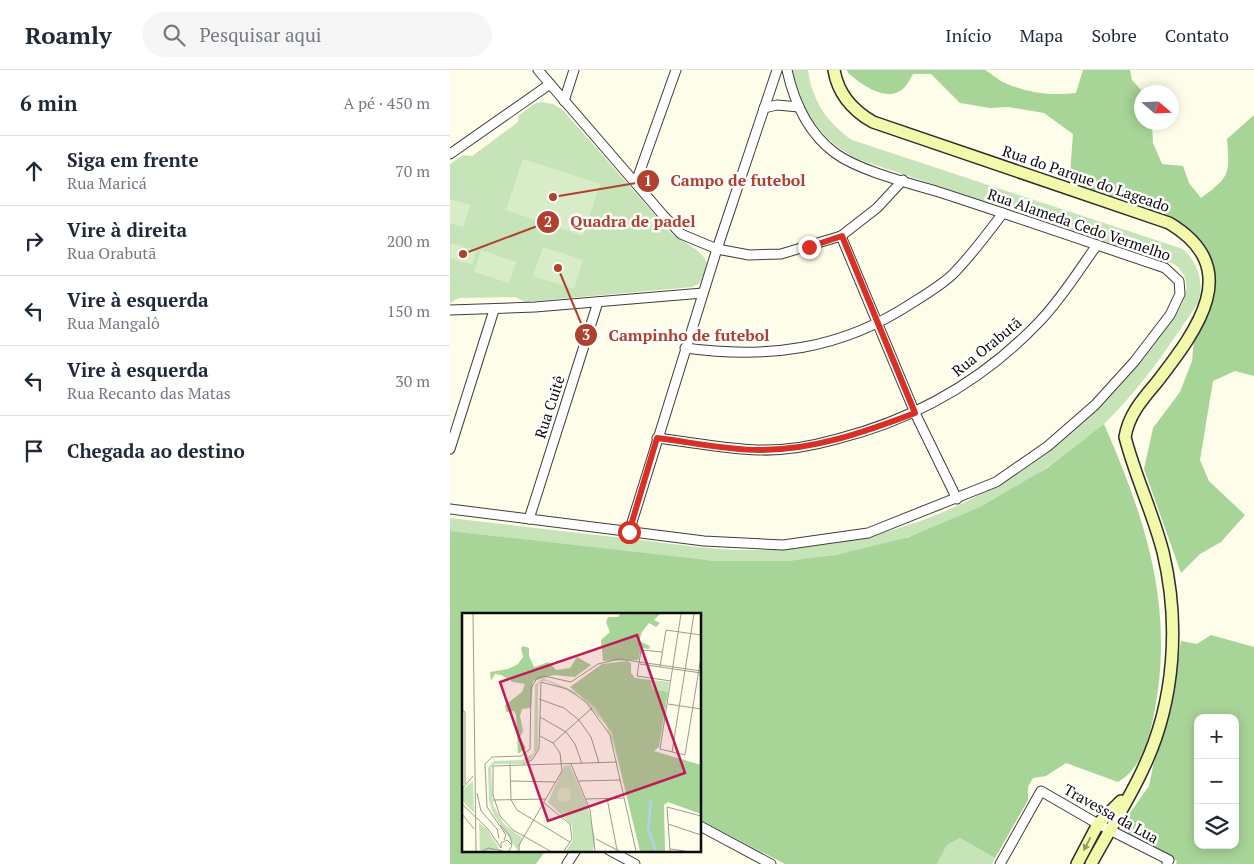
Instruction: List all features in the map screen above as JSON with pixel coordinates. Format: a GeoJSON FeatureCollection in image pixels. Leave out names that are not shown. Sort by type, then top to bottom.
{"type":"FeatureCollection","features":[{"type":"Feature","properties":{"kind":"street"},"geometry":{"type":"LineString","coordinates":[[538,70],[681,234],[717,249],[749,254],[781,254],[842,236],[877,208],[903,180]]}},
{"type":"Feature","properties":{"kind":"street"},"geometry":{"type":"LineString","coordinates":[[564,102],[574,70]]}},
{"type":"Feature","properties":{"kind":"street"},"geometry":{"type":"LineString","coordinates":[[636,182],[676,70]]}},
{"type":"Feature","properties":{"kind":"street"},"geometry":{"type":"LineString","coordinates":[[629,532],[685,348],[777,70]]}},
{"type":"Feature","properties":{"kind":"street","name":"Rua Alameda Cedo Vermelho"},"geometry":{"type":"LineString","coordinates":[[450,509],[704,541],[783,545],[868,533],[996,482],[1048,446],[1089,411],[1134,362],[1170,315],[1180,294],[1179,280],[1165,268],[903,180],[837,155],[820,140],[799,107],[792,94],[787,70]]}},
{"type":"Feature","properties":{"kind":"street","name":"Rua do Parque do Lageado"},"geometry":{"type":"LineString","coordinates":[[834,70],[841,93],[852,106],[872,122],[1169,223],[1185,233],[1201,250],[1209,269],[1210,291],[1204,309],[1162,374],[1136,406],[1128,422],[1125,437],[1162,551],[1173,612],[1173,634],[1165,704],[1151,750],[1130,791]]}},
{"type":"Feature","properties":{"kind":"street"},"geometry":{"type":"LineString","coordinates":[[450,154],[550,84]]}},
{"type":"Feature","properties":{"kind":"street"},"geometry":{"type":"LineString","coordinates":[[764,108],[776,105],[799,107]]}},
{"type":"Feature","properties":{"kind":"street"},"geometry":{"type":"LineString","coordinates":[[685,348],[749,353],[799,350],[838,340],[879,324],[950,276],[974,251],[1003,213]]}},
{"type":"Feature","properties":{"kind":"street"},"geometry":{"type":"LineString","coordinates":[[842,236],[915,413],[957,499]]}},
{"type":"Feature","properties":{"kind":"street","name":"Rua Orabutã"},"geometry":{"type":"LineString","coordinates":[[657,438],[759,450],[807,447],[867,432],[915,413],[973,380],[1006,353],[1041,320],[1097,245]]}},
{"type":"Feature","properties":{"kind":"street"},"geometry":{"type":"LineString","coordinates":[[450,310],[494,310],[703,293]]}},
{"type":"Feature","properties":{"kind":"street","name":"Rua Cuitê"},"geometry":{"type":"LineString","coordinates":[[529,519],[598,302]]}},
{"type":"Feature","properties":{"kind":"street"},"geometry":{"type":"LineString","coordinates":[[450,449],[494,310]]}},
{"type":"Feature","properties":{"kind":"street"},"geometry":{"type":"LineString","coordinates":[[450,414],[460,416]]}},
{"type":"Feature","properties":{"kind":"street","name":"Travessa da Lua"},"geometry":{"type":"LineString","coordinates":[[1000,864],[1040,790],[1168,862]]}},
{"type":"Feature","properties":{"kind":"street"},"geometry":{"type":"LineString","coordinates":[[1077,864],[1098,824],[1130,791]]}},
{"type":"Feature","properties":{"kind":"street"},"geometry":{"type":"LineString","coordinates":[[1091,864],[1130,791]]}},
{"type":"Feature","properties":{"kind":"street"},"geometry":{"type":"LineString","coordinates":[[701,827],[771,864]]}},
{"type":"Feature","properties":{"kind":"street"},"geometry":{"type":"LineString","coordinates":[[567,864],[575,852]]}},
{"type":"Feature","properties":{"kind":"street"},"geometry":{"type":"LineString","coordinates":[[613,852],[635,864]]}},
{"type":"Feature","properties":{"kind":"green space"},"geometry":{"type":"Polygon","coordinates":[[[792,70],[808,70],[813,91],[822,110],[835,126],[852,140],[1183,249],[1193,261],[1199,274],[1200,295],[1198,303],[1143,381],[1118,410],[1095,431],[1044,470],[1008,493],[930,529],[889,543],[847,553],[805,559],[745,562],[677,558],[450,531],[450,518],[731,550],[808,547],[868,537],[926,519],[980,495],[1031,464],[1078,427],[1122,384],[1179,309],[1184,300],[1186,281],[1182,272],[1174,264],[857,159],[844,151],[822,133],[806,111],[795,85],[792,70]]]}},
{"type":"Feature","properties":{"kind":"green space"},"geometry":{"type":"Polygon","coordinates":[[[847,70],[985,70],[1002,82],[1014,86],[1040,93],[1058,94],[1076,93],[1083,70],[1130,70],[1132,80],[1136,85],[1134,85],[1134,130],[1152,130],[1153,143],[1162,164],[1183,166],[1189,183],[1201,198],[1218,185],[1226,174],[1228,168],[1227,139],[1254,115],[1254,376],[1235,371],[1213,381],[1200,460],[1209,481],[1245,515],[1221,542],[1200,554],[1181,573],[1144,469],[1153,428],[1180,392],[1192,361],[1194,338],[1208,312],[1213,287],[1199,242],[1180,225],[1066,185],[1070,174],[1073,134],[1044,113],[1008,107],[990,108],[960,103],[931,74],[913,74],[904,88],[890,94],[867,87],[848,73],[847,70]]]}},
{"type":"Feature","properties":{"kind":"green space"},"geometry":{"type":"Polygon","coordinates":[[[536,103],[553,104],[563,110],[669,231],[702,255],[708,267],[700,283],[692,287],[525,302],[515,297],[459,298],[450,303],[450,164],[463,155],[472,156],[518,122],[519,115],[536,103]]]}},
{"type":"Feature","properties":{"kind":"green space"},"geometry":{"type":"Polygon","coordinates":[[[523,159],[600,184],[583,236],[506,210],[523,159]]]}},
{"type":"Feature","properties":{"kind":"green space"},"geometry":{"type":"Polygon","coordinates":[[[450,199],[470,205],[463,227],[450,223],[450,199]]]}},
{"type":"Feature","properties":{"kind":"green space"},"geometry":{"type":"Polygon","coordinates":[[[451,243],[476,251],[472,265],[450,258],[451,243]]]}},
{"type":"Feature","properties":{"kind":"green space"},"geometry":{"type":"Polygon","coordinates":[[[543,247],[583,260],[574,289],[533,276],[543,247]]]}},
{"type":"Feature","properties":{"kind":"green space"},"geometry":{"type":"Polygon","coordinates":[[[481,250],[516,262],[509,283],[474,272],[481,250]]]}},
{"type":"Feature","properties":{"kind":"green space"},"geometry":{"type":"Polygon","coordinates":[[[1104,424],[1132,495],[1153,565],[1161,637],[1160,675],[1154,714],[1143,753],[1133,769],[1118,782],[1066,763],[1046,776],[1033,778],[1028,787],[1028,800],[995,858],[960,838],[947,845],[937,864],[785,864],[701,821],[701,613],[462,613],[462,852],[545,852],[536,864],[450,864],[450,531],[715,561],[788,561],[836,555],[909,537],[980,507],[1047,468],[1104,424]]]}},
{"type":"Feature","properties":{"kind":"green space"},"geometry":{"type":"Polygon","coordinates":[[[1211,635],[1254,647],[1254,864],[1176,864],[1177,861],[1130,836],[1123,823],[1149,786],[1153,766],[1169,717],[1181,641],[1197,644],[1211,635]]]}},
{"type":"Feature","properties":{"kind":"green space"},"geometry":{"type":"Polygon","coordinates":[[[960,838],[995,858],[992,864],[937,864],[947,845],[960,838]]]}},
{"type":"Feature","properties":{"kind":"place","name":"Campo de futebol"},"geometry":{"type":"Point","coordinates":[553,197]}},
{"type":"Feature","properties":{"kind":"place","name":"Quadra de padel"},"geometry":{"type":"Point","coordinates":[463,254]}},
{"type":"Feature","properties":{"kind":"place","name":"Campinho de futebol"},"geometry":{"type":"Point","coordinates":[558,268]}},
{"type":"Feature","properties":{"kind":"route"},"geometry":{"type":"LineString","coordinates":[[629,532],[657,438],[759,450],[807,447],[867,432],[915,413],[842,236],[809,247]]}}]}
